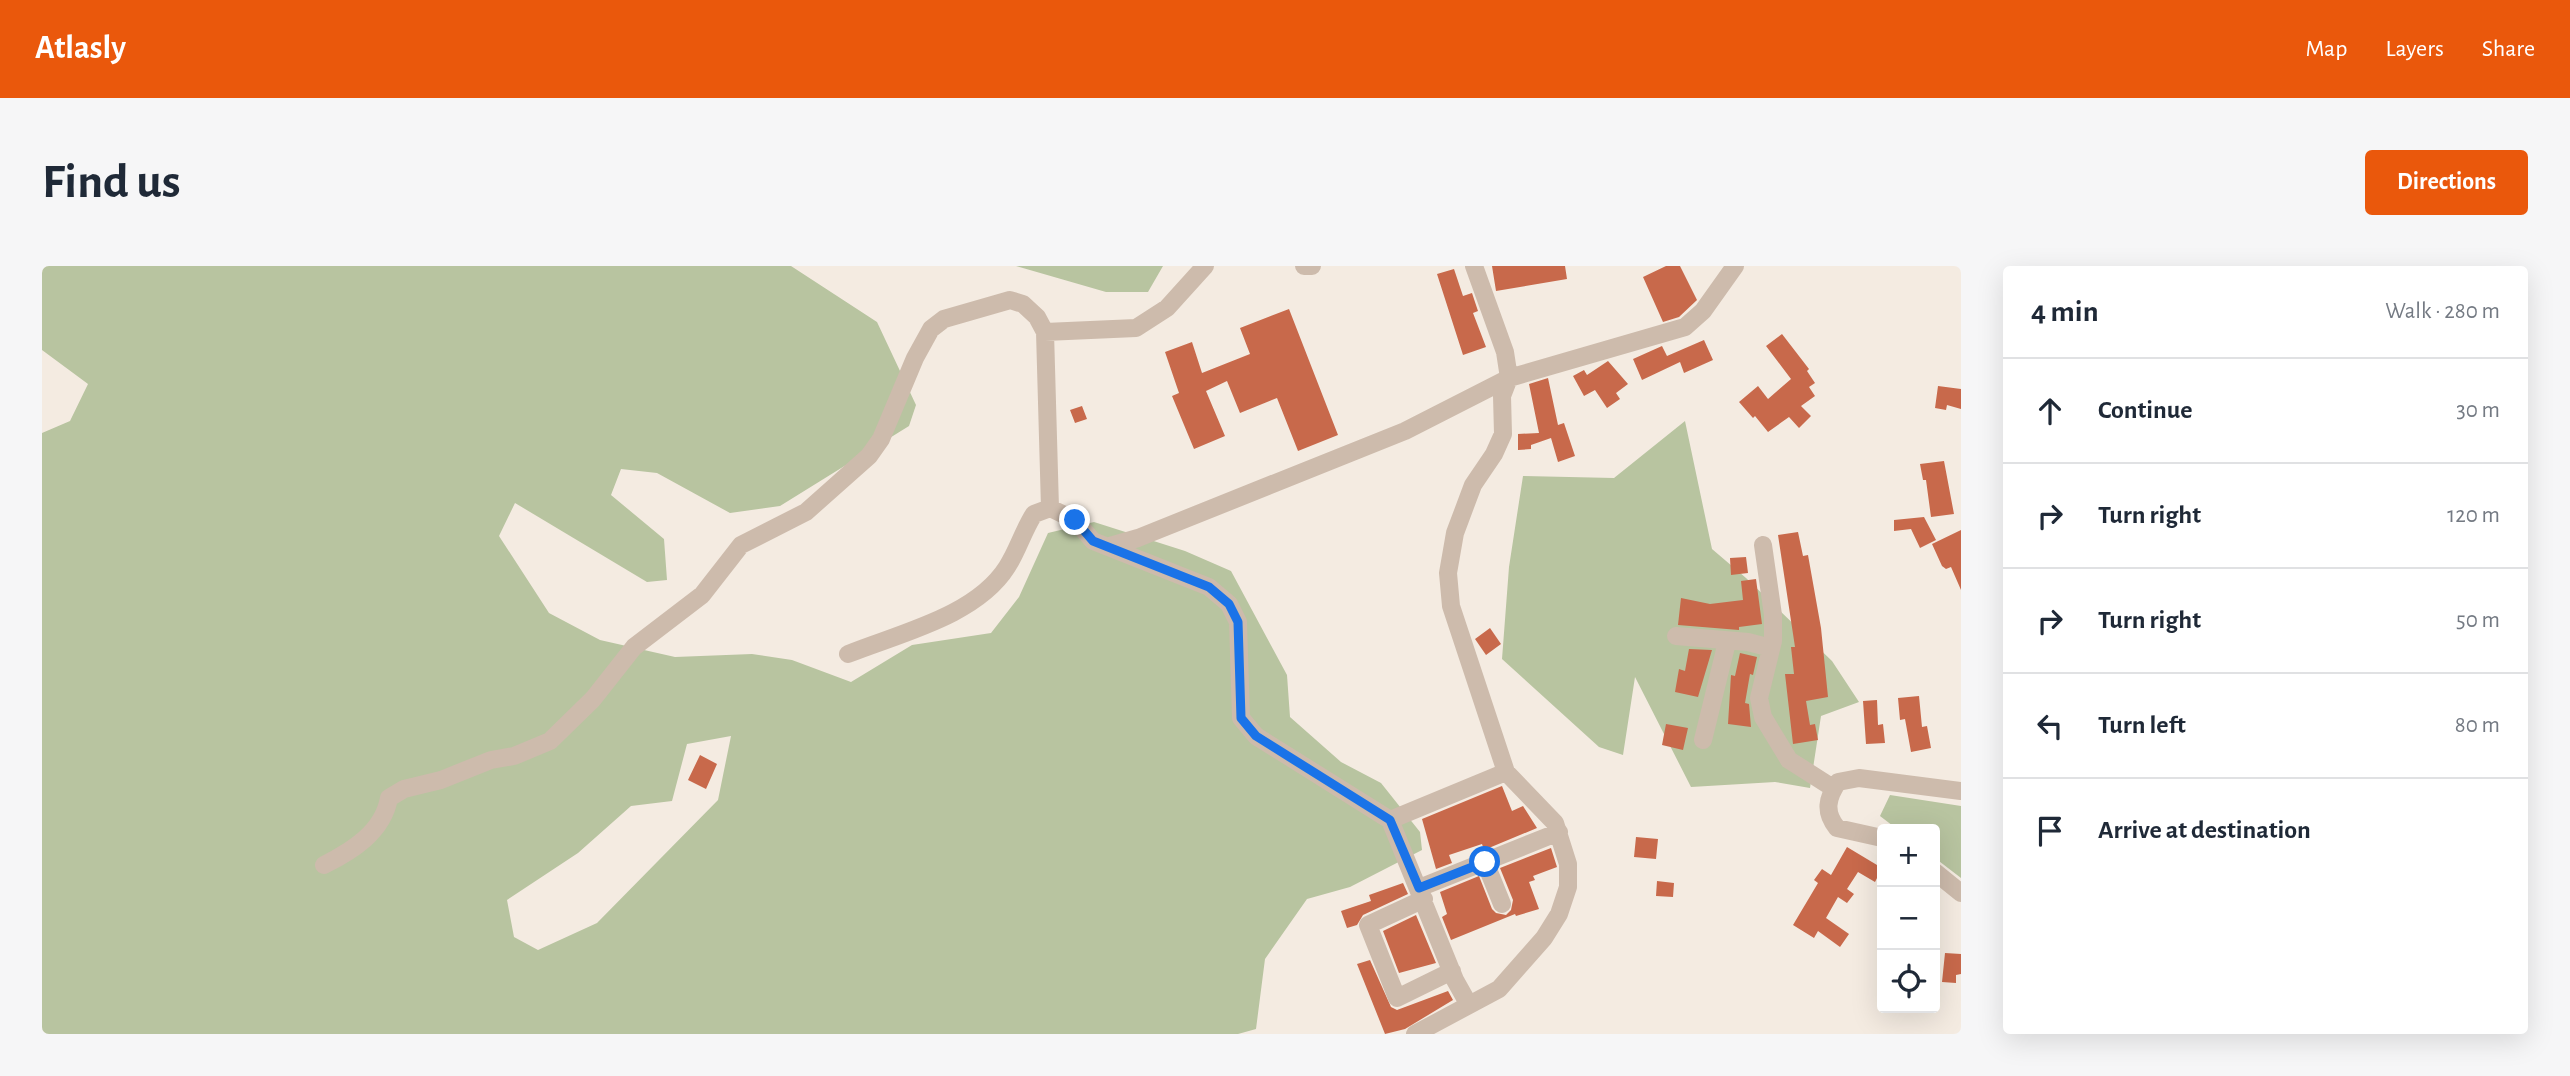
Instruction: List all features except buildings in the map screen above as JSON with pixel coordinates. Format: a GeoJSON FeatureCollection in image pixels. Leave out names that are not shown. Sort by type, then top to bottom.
{"type":"FeatureCollection","features":[{"type":"Feature","properties":{"kind":"street"},"geometry":{"type":"LineString","coordinates":[[1045,332],[1136,328],[1167,307],[1205,266]]}},
{"type":"Feature","properties":{"kind":"street"},"geometry":{"type":"LineString","coordinates":[[1304,266],[1312,266]]}},
{"type":"Feature","properties":{"kind":"street"},"geometry":{"type":"LineString","coordinates":[[1415,1034],[1499,989],[1544,938],[1559,914],[1568,887],[1567,864],[1555,823],[1506,772],[1451,606],[1448,573],[1462,509],[1503,434],[1502,396],[1509,379],[1504,352],[1474,266]]}},
{"type":"Feature","properties":{"kind":"street"},"geometry":{"type":"LineString","coordinates":[[1110,546],[1138,538],[1324,465],[1405,430],[1509,379],[1685,327],[1703,311],[1735,266]]}},
{"type":"Feature","properties":{"kind":"street"},"geometry":{"type":"LineString","coordinates":[[324,864],[358,848],[387,812],[389,798],[404,789],[514,756],[550,741],[593,699],[634,647],[702,596],[741,545],[806,512],[869,456],[881,439],[915,358],[931,329],[937,324],[1010,300],[1023,304],[1037,317],[1045,332],[1050,508]]}},
{"type":"Feature","properties":{"kind":"street"},"geometry":{"type":"LineString","coordinates":[[848,654],[964,608],[987,592],[1007,567],[1034,514],[1050,508],[1075,520],[1093,541],[1209,587],[1229,604],[1238,622],[1241,718],[1256,736],[1390,820],[1452,971],[1469,1005]]}},
{"type":"Feature","properties":{"kind":"street"},"geometry":{"type":"LineString","coordinates":[[1763,545],[1773,615],[1771,648],[1759,698],[1763,717],[1789,760],[1833,788]]}},
{"type":"Feature","properties":{"kind":"street"},"geometry":{"type":"LineString","coordinates":[[1676,636],[1748,642],[1771,648]]}},
{"type":"Feature","properties":{"kind":"street"},"geometry":{"type":"LineString","coordinates":[[1703,740],[1727,642]]}},
{"type":"Feature","properties":{"kind":"street"},"geometry":{"type":"LineString","coordinates":[[1390,820],[1506,772]]}},
{"type":"Feature","properties":{"kind":"street"},"geometry":{"type":"LineString","coordinates":[[1877,837],[1837,828],[1828,816],[1828,796],[1838,782],[1859,778],[1961,791]]}},
{"type":"Feature","properties":{"kind":"street"},"geometry":{"type":"LineString","coordinates":[[1452,971],[1397,998],[1368,925],[1421,894],[1485,862],[1559,832]]}},
{"type":"Feature","properties":{"kind":"street"},"geometry":{"type":"LineString","coordinates":[[1485,862],[1502,904]]}},
{"type":"Feature","properties":{"kind":"street"},"geometry":{"type":"LineString","coordinates":[[1940,876],[1961,893]]}},
{"type":"Feature","properties":{"kind":"green space"},"geometry":{"type":"Polygon","coordinates":[[[42,266],[791,266],[877,322],[916,405],[909,426],[780,506],[730,513],[657,473],[621,469],[611,495],[664,539],[667,580],[647,582],[515,503],[499,536],[549,613],[600,640],[675,657],[752,654],[792,660],[851,682],[912,645],[991,633],[1019,597],[1048,533],[1094,522],[1185,551],[1231,571],[1287,675],[1290,717],[1341,762],[1381,783],[1420,832],[1422,850],[1350,887],[1307,899],[1265,959],[1256,1029],[1238,1034],[42,1034],[42,433],[70,421],[88,384],[42,350],[42,266]],[[731,736],[687,744],[672,801],[631,806],[578,853],[507,900],[514,937],[538,950],[597,923],[718,800],[731,736]]]}},
{"type":"Feature","properties":{"kind":"green space"},"geometry":{"type":"Polygon","coordinates":[[[1016,266],[1163,266],[1148,292],[1106,292],[1016,266]]]}},
{"type":"Feature","properties":{"kind":"green space"},"geometry":{"type":"Polygon","coordinates":[[[1685,421],[1712,549],[1832,661],[1859,702],[1821,716],[1810,788],[1775,782],[1691,787],[1635,677],[1623,755],[1599,747],[1502,659],[1509,567],[1523,476],[1614,478],[1685,421]]]}},
{"type":"Feature","properties":{"kind":"green space"},"geometry":{"type":"Polygon","coordinates":[[[1890,795],[1961,806],[1961,878],[1940,862],[1940,824],[1890,824],[1880,816],[1890,795]]]}},
{"type":"Feature","properties":{"kind":"route"},"geometry":{"type":"LineString","coordinates":[[1075,520],[1093,541],[1209,587],[1229,604],[1238,622],[1241,718],[1256,736],[1390,820],[1419,888],[1485,862]]}}]}
